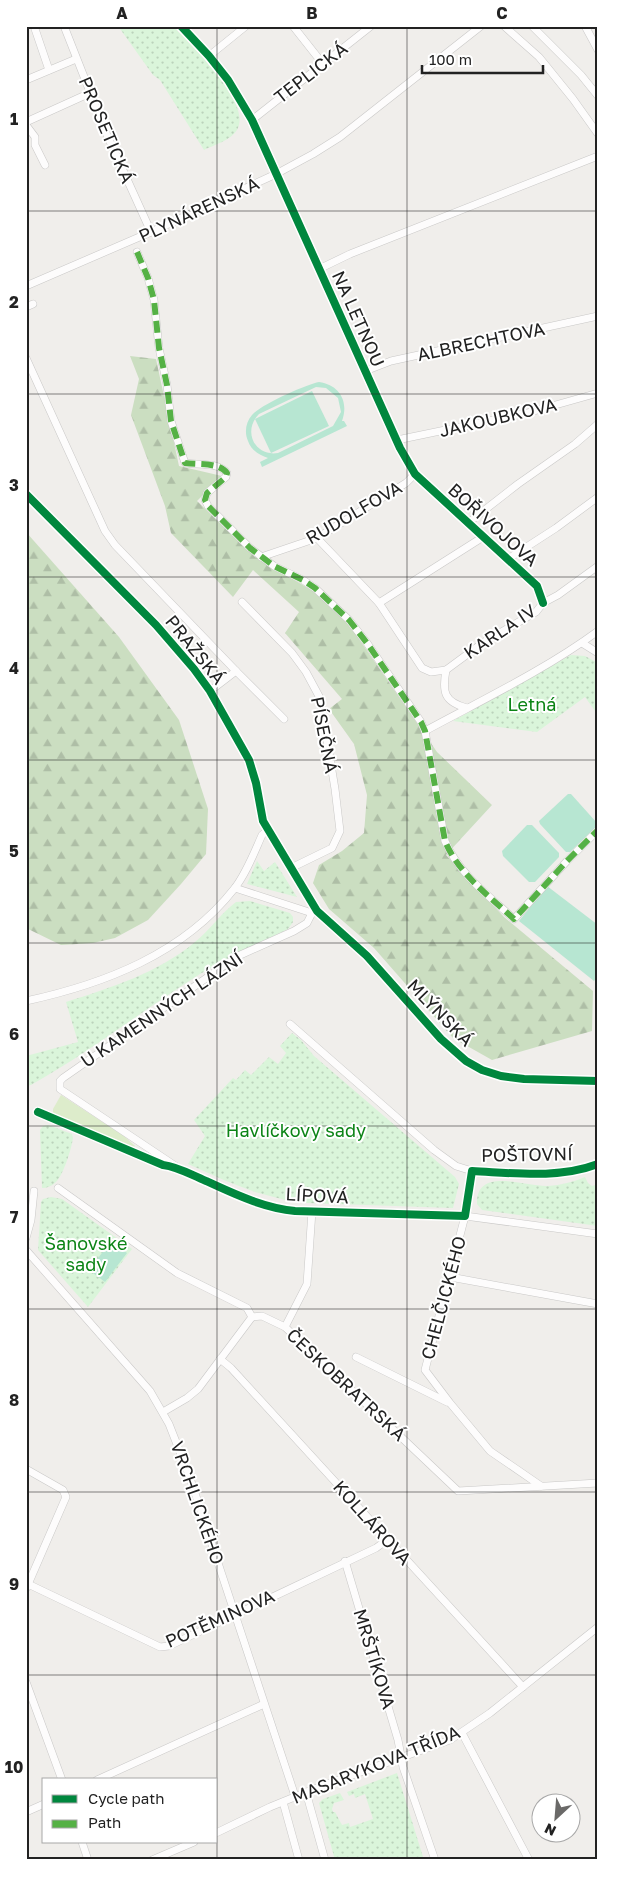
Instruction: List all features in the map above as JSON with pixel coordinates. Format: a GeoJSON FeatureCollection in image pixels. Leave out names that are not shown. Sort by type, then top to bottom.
{"type":"FeatureCollection","features":[{"type":"Feature","properties":{"kind":"street"},"geometry":{"type":"LineString","coordinates":[[34,26],[49,70]]}},
{"type":"Feature","properties":{"kind":"street","name":"PROSETICKÁ"},"geometry":{"type":"LineString","coordinates":[[64,26],[107,135],[151,232]]}},
{"type":"Feature","properties":{"kind":"street","name":"NA LETNOU"},"geometry":{"type":"LineString","coordinates":[[181,26],[228,80],[252,120],[365,371],[415,474]]}},
{"type":"Feature","properties":{"kind":"street"},"geometry":{"type":"LineString","coordinates":[[209,56],[246,26]]}},
{"type":"Feature","properties":{"kind":"street"},"geometry":{"type":"LineString","coordinates":[[293,26],[323,64]]}},
{"type":"Feature","properties":{"kind":"street","name":"TEPLICKÁ"},"geometry":{"type":"LineString","coordinates":[[252,120],[371,26]]}},
{"type":"Feature","properties":{"kind":"street","name":"PLYNÁRENSKÁ"},"geometry":{"type":"LineString","coordinates":[[26,286],[151,232],[276,174],[340,137],[481,26]]}},
{"type":"Feature","properties":{"kind":"street"},"geometry":{"type":"LineString","coordinates":[[504,26],[538,57],[574,99],[598,134]]}},
{"type":"Feature","properties":{"kind":"street"},"geometry":{"type":"LineString","coordinates":[[532,26],[581,75],[598,96]]}},
{"type":"Feature","properties":{"kind":"street"},"geometry":{"type":"LineString","coordinates":[[585,26],[598,50]]}},
{"type":"Feature","properties":{"kind":"street"},"geometry":{"type":"LineString","coordinates":[[26,80],[76,59]]}},
{"type":"Feature","properties":{"kind":"street"},"geometry":{"type":"LineString","coordinates":[[45,166],[35,144],[35,137],[26,123],[90,92]]}},
{"type":"Feature","properties":{"kind":"street"},"geometry":{"type":"LineString","coordinates":[[319,269],[350,254],[598,156]]}},
{"type":"Feature","properties":{"kind":"street"},"geometry":{"type":"LineString","coordinates":[[136,252],[148,278],[154,300],[159,348],[167,385],[171,421],[185,463],[198,466],[212,465],[225,469],[226,477],[207,493],[205,500],[231,531],[261,557],[314,588],[349,620],[411,707],[425,731],[445,841],[450,854],[472,881],[514,919],[598,830]]}},
{"type":"Feature","properties":{"kind":"street","name":"ALBRECHTOVA"},"geometry":{"type":"LineString","coordinates":[[365,371],[391,361],[598,316]]}},
{"type":"Feature","properties":{"kind":"street","name":"PRAŽSKÁ"},"geometry":{"type":"LineString","coordinates":[[26,358],[105,532],[115,545],[284,719]]}},
{"type":"Feature","properties":{"kind":"street","name":"JAKOUBKOVA"},"geometry":{"type":"LineString","coordinates":[[397,440],[527,413],[598,393]]}},
{"type":"Feature","properties":{"kind":"street"},"geometry":{"type":"LineString","coordinates":[[468,523],[518,484],[575,444],[598,424]]}},
{"type":"Feature","properties":{"kind":"street","name":"RUDOLFOVA"},"geometry":{"type":"LineString","coordinates":[[261,557],[317,538],[406,484],[415,474]]}},
{"type":"Feature","properties":{"kind":"street","name":"BOŘIVOJOVA"},"geometry":{"type":"LineString","coordinates":[[415,474],[537,586],[543,603]]}},
{"type":"Feature","properties":{"kind":"street","name":"PRAŽSKÁ"},"geometry":{"type":"LineString","coordinates":[[26,494],[156,625],[210,691],[249,760],[256,783],[263,821],[315,912]]}},
{"type":"Feature","properties":{"kind":"street"},"geometry":{"type":"LineString","coordinates":[[508,559],[556,528],[598,497]]}},
{"type":"Feature","properties":{"kind":"street"},"geometry":{"type":"LineString","coordinates":[[380,603],[483,537]]}},
{"type":"Feature","properties":{"kind":"street"},"geometry":{"type":"LineString","coordinates":[[317,538],[380,603],[422,668],[431,672],[446,670]]}},
{"type":"Feature","properties":{"kind":"street","name":"KARLA IV"},"geometry":{"type":"LineString","coordinates":[[467,708],[449,701],[443,690],[446,670],[484,642],[536,612],[543,603],[558,595],[598,566]]}},
{"type":"Feature","properties":{"kind":"street","name":"PÍSEČNÁ"},"geometry":{"type":"LineString","coordinates":[[242,602],[292,652],[306,672],[320,698],[340,831],[332,848],[291,868]]}},
{"type":"Feature","properties":{"kind":"street"},"geometry":{"type":"LineString","coordinates":[[425,731],[582,643],[598,631]]}},
{"type":"Feature","properties":{"kind":"street"},"geometry":{"type":"LineString","coordinates":[[582,643],[598,653]]}},
{"type":"Feature","properties":{"kind":"street","name":"PRAŽSKÁ"},"geometry":{"type":"LineString","coordinates":[[210,691],[236,671]]}},
{"type":"Feature","properties":{"kind":"street"},"geometry":{"type":"LineString","coordinates":[[26,1001],[103,979],[156,956],[184,937],[235,888],[262,835],[268,830]]}},
{"type":"Feature","properties":{"kind":"street"},"geometry":{"type":"LineString","coordinates":[[235,888],[315,912]]}},
{"type":"Feature","properties":{"kind":"street","name":"U KAMENNÝCH LÁZNÍ"},"geometry":{"type":"LineString","coordinates":[[63,1078],[238,956],[294,931],[307,923],[315,912]]}},
{"type":"Feature","properties":{"kind":"street","name":"MLÝNSKÁ"},"geometry":{"type":"LineString","coordinates":[[315,912],[367,956],[429,1027],[466,1061],[482,1070],[513,1078],[598,1081]]}},
{"type":"Feature","properties":{"kind":"street","name":"POŠTOVNÍ"},"geometry":{"type":"LineString","coordinates":[[290,1024],[434,1150],[456,1166],[472,1171],[554,1174],[570,1172],[598,1164]]}},
{"type":"Feature","properties":{"kind":"street","name":"LÍPOVÁ"},"geometry":{"type":"LineString","coordinates":[[63,1078],[59,1086],[63,1092],[162,1157],[192,1175],[276,1209],[465,1216],[598,1234]]}},
{"type":"Feature","properties":{"kind":"street","name":"POŠTOVNÍ"},"geometry":{"type":"LineString","coordinates":[[465,1216],[472,1171]]}},
{"type":"Feature","properties":{"kind":"street","name":"ČESKOBRATRSKÁ"},"geometry":{"type":"LineString","coordinates":[[58,1188],[177,1273],[247,1308],[252,1317],[262,1316],[284,1327],[458,1491],[598,1483]]}},
{"type":"Feature","properties":{"kind":"street"},"geometry":{"type":"LineString","coordinates":[[26,1238],[31,1220],[34,1192]]}},
{"type":"Feature","properties":{"kind":"street"},"geometry":{"type":"LineString","coordinates":[[284,1327],[306,1284],[312,1211]]}},
{"type":"Feature","properties":{"kind":"street","name":"CHELČICKÉHO"},"geometry":{"type":"LineString","coordinates":[[465,1216],[426,1370],[450,1403],[494,1455],[542,1486]]}},
{"type":"Feature","properties":{"kind":"street","name":"VRCHLICKÉHO"},"geometry":{"type":"LineString","coordinates":[[26,1250],[150,1391],[163,1412],[190,1475],[295,1796]]}},
{"type":"Feature","properties":{"kind":"street"},"geometry":{"type":"LineString","coordinates":[[450,1277],[598,1304]]}},
{"type":"Feature","properties":{"kind":"street"},"geometry":{"type":"LineString","coordinates":[[163,1412],[194,1393],[252,1317]]}},
{"type":"Feature","properties":{"kind":"street","name":"CHELČICKÉHO"},"geometry":{"type":"LineString","coordinates":[[356,1357],[450,1403]]}},
{"type":"Feature","properties":{"kind":"street","name":"KOLLÁROVA"},"geometry":{"type":"LineString","coordinates":[[220,1359],[231,1368],[523,1687]]}},
{"type":"Feature","properties":{"kind":"street"},"geometry":{"type":"LineString","coordinates":[[26,1470],[63,1490],[66,1497],[27,1585]]}},
{"type":"Feature","properties":{"kind":"street","name":"POTĚMINOVA"},"geometry":{"type":"LineString","coordinates":[[27,1585],[160,1647],[169,1646],[344,1561],[376,1548],[387,1540]]}},
{"type":"Feature","properties":{"kind":"street","name":"MRŠTÍKOVA"},"geometry":{"type":"LineString","coordinates":[[344,1561],[398,1740],[402,1768],[435,1860]]}},
{"type":"Feature","properties":{"kind":"street","name":"MASARYKOVA TŘÍDA"},"geometry":{"type":"LineString","coordinates":[[218,1832],[295,1796],[442,1743],[462,1733],[598,1627]]}},
{"type":"Feature","properties":{"kind":"street"},"geometry":{"type":"LineString","coordinates":[[26,1682],[61,1778]]}},
{"type":"Feature","properties":{"kind":"street"},"geometry":{"type":"LineString","coordinates":[[101,1778],[264,1704]]}},
{"type":"Feature","properties":{"kind":"street"},"geometry":{"type":"LineString","coordinates":[[462,1733],[529,1860]]}},
{"type":"Feature","properties":{"kind":"street"},"geometry":{"type":"LineString","coordinates":[[306,1792],[326,1860]]}},
{"type":"Feature","properties":{"kind":"street"},"geometry":{"type":"LineString","coordinates":[[283,1802],[299,1860]]}},
{"type":"Feature","properties":{"kind":"street"},"geometry":{"type":"LineString","coordinates":[[26,1812],[42,1805]]}},
{"type":"Feature","properties":{"kind":"street"},"geometry":{"type":"LineString","coordinates":[[83,1844],[88,1860]]}},
{"type":"Feature","properties":{"kind":"street"},"geometry":{"type":"LineString","coordinates":[[152,1860],[189,1844]]}},
{"type":"Feature","properties":{"kind":"green space"},"geometry":{"type":"Polygon","coordinates":[[[118,26],[173,26],[218,75],[229,91],[237,106],[240,119],[234,134],[204,150],[160,80],[153,75],[118,26]]]}},
{"type":"Feature","properties":{"kind":"green space"},"geometry":{"type":"Polygon","coordinates":[[[130,356],[156,359],[179,466],[222,476],[197,501],[255,557],[313,591],[350,626],[437,752],[492,805],[446,855],[504,917],[593,991],[592,1031],[492,1060],[453,1038],[374,948],[329,909],[313,883],[319,865],[342,851],[364,833],[367,795],[354,744],[329,709],[342,699],[285,633],[299,612],[253,570],[233,597],[171,533],[165,506],[131,415],[139,379],[130,356]]]}},
{"type":"Feature","properties":{"kind":"green space"},"geometry":{"type":"Polygon","coordinates":[[[319,382],[326,384],[337,391],[341,396],[344,407],[342,421],[347,426],[262,467],[260,462],[268,458],[256,452],[249,444],[246,431],[250,418],[257,411],[274,401],[319,382]],[[316,387],[259,414],[254,421],[251,435],[257,447],[270,453],[278,453],[333,426],[341,412],[338,398],[326,388],[316,387]]]}},
{"type":"Feature","properties":{"kind":"green space"},"geometry":{"type":"Polygon","coordinates":[[[312,391],[329,426],[271,453],[255,419],[312,391]]]}},
{"type":"Feature","properties":{"kind":"green space"},"geometry":{"type":"Polygon","coordinates":[[[26,532],[119,637],[179,720],[208,809],[206,854],[181,884],[148,920],[115,938],[93,943],[61,945],[26,928],[26,532]]]}},
{"type":"Feature","properties":{"kind":"green space","name":"Letná"},"geometry":{"type":"Polygon","coordinates":[[[571,655],[585,656],[598,663],[598,715],[585,697],[537,732],[453,721],[571,655]]]}},
{"type":"Feature","properties":{"kind":"green space"},"geometry":{"type":"Polygon","coordinates":[[[568,794],[571,794],[597,823],[597,826],[570,852],[566,852],[539,821],[568,794]]]}},
{"type":"Feature","properties":{"kind":"green space"},"geometry":{"type":"Polygon","coordinates":[[[527,825],[532,825],[559,853],[559,857],[535,882],[529,882],[503,856],[502,851],[527,825]]]}},
{"type":"Feature","properties":{"kind":"green space"},"geometry":{"type":"Polygon","coordinates":[[[257,861],[264,871],[275,862],[297,897],[247,884],[257,861]]]}},
{"type":"Feature","properties":{"kind":"green space"},"geometry":{"type":"Polygon","coordinates":[[[547,886],[598,925],[598,976],[594,981],[519,921],[547,886]]]}},
{"type":"Feature","properties":{"kind":"green space"},"geometry":{"type":"Polygon","coordinates":[[[250,901],[290,913],[293,917],[293,922],[288,929],[200,974],[74,1059],[31,1085],[26,1086],[26,1056],[78,1042],[66,1002],[150,971],[181,953],[195,942],[236,902],[250,901]]]}},
{"type":"Feature","properties":{"kind":"green space","name":"Havlíčkovy sady"},"geometry":{"type":"Polygon","coordinates":[[[292,1033],[301,1040],[314,1056],[455,1177],[459,1184],[453,1208],[307,1203],[285,1200],[255,1192],[188,1164],[205,1136],[194,1120],[233,1078],[236,1080],[245,1070],[251,1075],[269,1057],[278,1064],[286,1053],[280,1046],[292,1033]]]}},
{"type":"Feature","properties":{"kind":"green space"},"geometry":{"type":"Polygon","coordinates":[[[61,1095],[124,1136],[135,1146],[133,1147],[53,1113],[53,1109],[61,1095]]]}},
{"type":"Feature","properties":{"kind":"green space"},"geometry":{"type":"Polygon","coordinates":[[[48,1125],[72,1134],[73,1138],[67,1161],[59,1178],[51,1186],[42,1188],[40,1130],[43,1126],[48,1125]]]}},
{"type":"Feature","properties":{"kind":"green space"},"geometry":{"type":"Polygon","coordinates":[[[585,1177],[592,1186],[598,1184],[598,1226],[482,1210],[477,1204],[479,1192],[484,1185],[493,1182],[504,1181],[548,1186],[567,1183],[585,1177]]]}},
{"type":"Feature","properties":{"kind":"green space","name":"Šanovské sady"},"geometry":{"type":"Polygon","coordinates":[[[51,1197],[62,1199],[132,1249],[88,1307],[38,1250],[41,1202],[43,1199],[51,1197]]]}},
{"type":"Feature","properties":{"kind":"green space"},"geometry":{"type":"Polygon","coordinates":[[[111,1241],[127,1253],[105,1282],[89,1270],[111,1241]]]}},
{"type":"Feature","properties":{"kind":"green space"},"geometry":{"type":"Polygon","coordinates":[[[397,1773],[424,1860],[335,1860],[319,1803],[323,1799],[340,1793],[344,1800],[334,1803],[332,1809],[342,1825],[349,1823],[350,1827],[373,1819],[365,1794],[355,1798],[354,1794],[349,1796],[347,1792],[397,1773]]]}},
{"type":"Feature","properties":{"kind":"marked path"},"geometry":{"type":"LineString","coordinates":[[137,252],[148,278],[154,300],[159,348],[167,385],[171,421],[185,463],[208,465],[223,469],[227,473],[226,477],[207,493],[205,500],[208,506],[250,548],[274,566],[315,588],[349,620],[367,643],[421,722],[425,731],[445,841],[466,874],[514,919],[598,830]]}},
{"type":"Feature","properties":{"kind":"cycle path"},"geometry":{"type":"LineString","coordinates":[[181,26],[228,80],[252,120],[400,448],[415,474],[537,586],[543,603]]}},
{"type":"Feature","properties":{"kind":"cycle path"},"geometry":{"type":"LineString","coordinates":[[26,494],[156,625],[194,669],[210,691],[249,760],[256,783],[263,821],[317,911],[367,956],[441,1039],[466,1061],[482,1070],[501,1076],[524,1079],[598,1081]]}},
{"type":"Feature","properties":{"kind":"cycle path"},"geometry":{"type":"LineString","coordinates":[[38,1112],[249,1200],[295,1211],[465,1216],[472,1171],[536,1174],[567,1172],[598,1164]]}}]}
